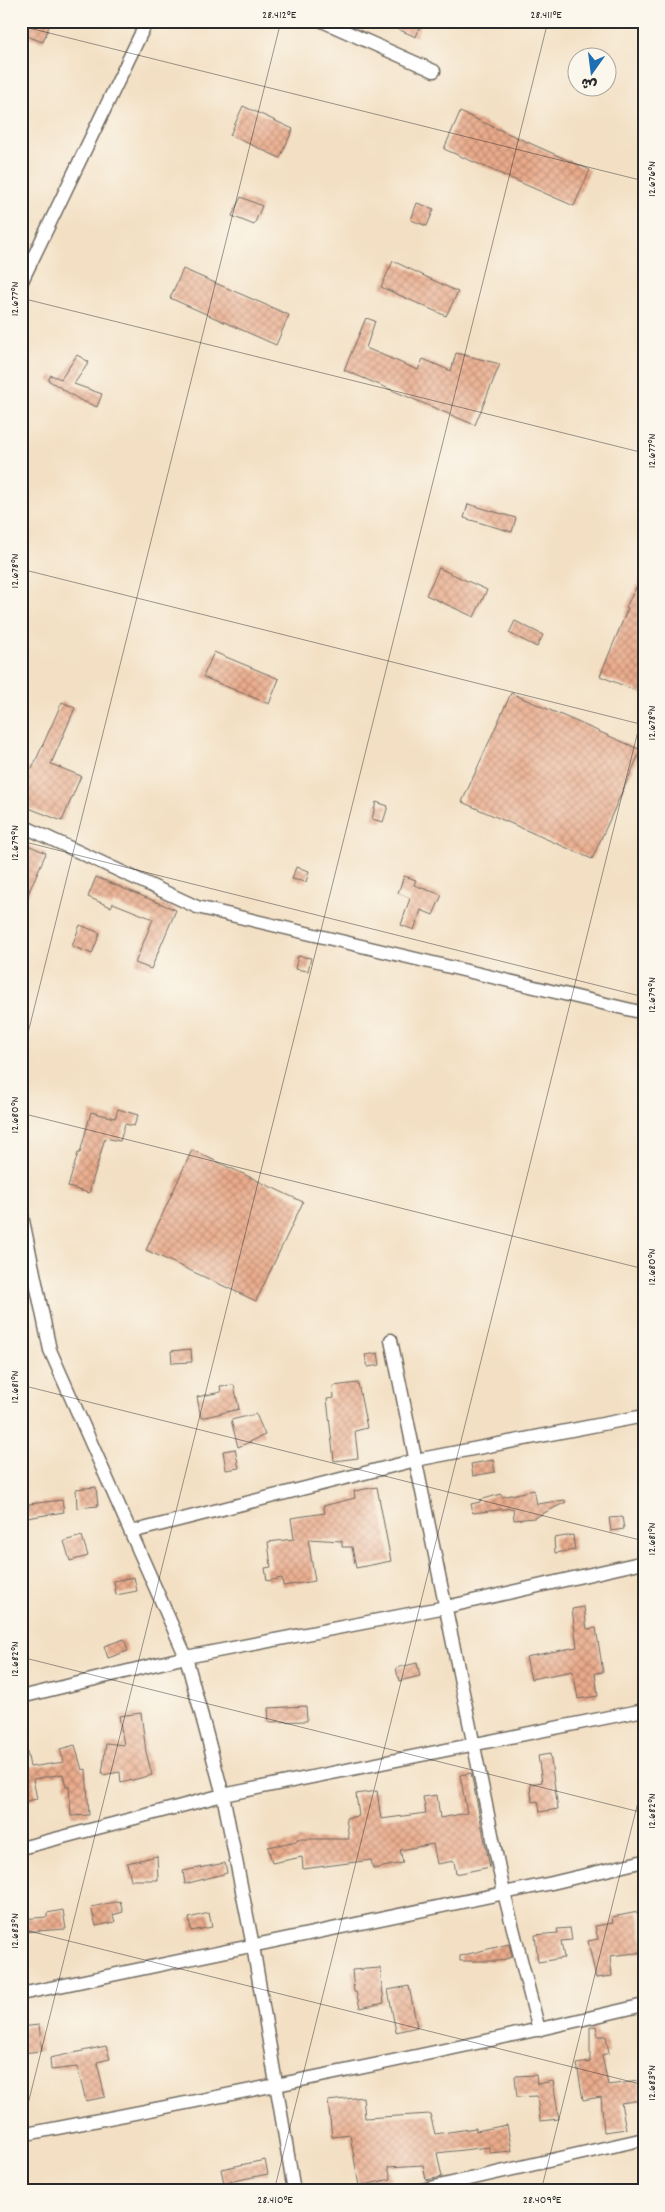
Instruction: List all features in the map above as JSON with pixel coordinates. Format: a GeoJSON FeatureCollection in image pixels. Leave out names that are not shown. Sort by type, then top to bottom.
{"type":"FeatureCollection","features":[{"type":"Feature","properties":{"kind":"street"},"geometry":{"type":"LineString","coordinates":[[21,283],[147,21]]}},
{"type":"Feature","properties":{"kind":"street"},"geometry":{"type":"LineString","coordinates":[[322,21],[434,71]]}},
{"type":"Feature","properties":{"kind":"street"},"geometry":{"type":"LineString","coordinates":[[21,825],[197,907],[644,1013]]}},
{"type":"Feature","properties":{"kind":"street"},"geometry":{"type":"LineString","coordinates":[[21,1211],[50,1350],[186,1657],[223,1794],[252,1946],[294,2191]]}},
{"type":"Feature","properties":{"kind":"street"},"geometry":{"type":"LineString","coordinates":[[392,1340],[472,1744],[504,1893],[539,2030]]}},
{"type":"Feature","properties":{"kind":"street"},"geometry":{"type":"LineString","coordinates":[[131,1532],[416,1460],[644,1416]]}},
{"type":"Feature","properties":{"kind":"street"},"geometry":{"type":"LineString","coordinates":[[21,1697],[186,1657],[446,1608],[644,1562]]}},
{"type":"Feature","properties":{"kind":"street"},"geometry":{"type":"LineString","coordinates":[[21,1848],[223,1794],[644,1710]]}},
{"type":"Feature","properties":{"kind":"street"},"geometry":{"type":"LineString","coordinates":[[21,1994],[504,1893],[644,1861]]}},
{"type":"Feature","properties":{"kind":"street"},"geometry":{"type":"LineString","coordinates":[[21,2135],[277,2086],[539,2030],[644,2005]]}},
{"type":"Feature","properties":{"kind":"street"},"geometry":{"type":"LineString","coordinates":[[417,2191],[454,2187],[644,2139]]}},
{"type":"Feature","properties":{"kind":"building"},"geometry":{"type":"Polygon","coordinates":[[[24,21],[51,21],[43,42],[21,34],[24,21]]]}},
{"type":"Feature","properties":{"kind":"building"},"geometry":{"type":"Polygon","coordinates":[[[379,21],[422,21],[416,37],[379,21]]]}},
{"type":"Feature","properties":{"kind":"building"},"geometry":{"type":"Polygon","coordinates":[[[243,106],[293,129],[280,158],[230,135],[243,106]]]}},
{"type":"Feature","properties":{"kind":"building"},"geometry":{"type":"Polygon","coordinates":[[[460,112],[590,170],[574,206],[444,149],[460,112]]]}},
{"type":"Feature","properties":{"kind":"building"},"geometry":{"type":"Polygon","coordinates":[[[241,197],[262,206],[254,225],[232,216],[241,197]]]}},
{"type":"Feature","properties":{"kind":"building"},"geometry":{"type":"Polygon","coordinates":[[[417,203],[434,209],[427,226],[411,220],[417,203]]]}},
{"type":"Feature","properties":{"kind":"building"},"geometry":{"type":"Polygon","coordinates":[[[393,261],[458,292],[446,316],[381,287],[393,261]]]}},
{"type":"Feature","properties":{"kind":"building"},"geometry":{"type":"Polygon","coordinates":[[[183,269],[289,315],[276,345],[170,298],[183,269]]]}},
{"type":"Feature","properties":{"kind":"building"},"geometry":{"type":"Polygon","coordinates":[[[366,318],[375,321],[366,348],[418,370],[423,359],[451,371],[456,353],[500,364],[475,425],[344,370],[366,318]]]}},
{"type":"Feature","properties":{"kind":"building"},"geometry":{"type":"Polygon","coordinates":[[[77,355],[89,362],[74,384],[102,394],[97,407],[80,400],[48,380],[51,375],[61,379],[77,355]]]}},
{"type":"Feature","properties":{"kind":"building"},"geometry":{"type":"Polygon","coordinates":[[[468,504],[516,518],[512,532],[464,518],[468,504]]]}},
{"type":"Feature","properties":{"kind":"building"},"geometry":{"type":"Polygon","coordinates":[[[439,568],[487,590],[474,617],[426,595],[439,568]]]}},
{"type":"Feature","properties":{"kind":"building"},"geometry":{"type":"Polygon","coordinates":[[[644,572],[644,694],[600,676],[628,608],[626,607],[644,572]]]}},
{"type":"Feature","properties":{"kind":"building"},"geometry":{"type":"Polygon","coordinates":[[[515,621],[543,635],[537,647],[509,633],[515,621]]]}},
{"type":"Feature","properties":{"kind":"building"},"geometry":{"type":"Polygon","coordinates":[[[214,652],[279,679],[269,704],[203,677],[214,652]]]}},
{"type":"Feature","properties":{"kind":"building"},"geometry":{"type":"Polygon","coordinates":[[[511,693],[641,750],[592,859],[462,802],[511,693]]]}},
{"type":"Feature","properties":{"kind":"building"},"geometry":{"type":"Polygon","coordinates":[[[62,702],[75,708],[51,764],[81,776],[62,821],[21,805],[21,785],[28,767],[32,769],[62,702]]]}},
{"type":"Feature","properties":{"kind":"building"},"geometry":{"type":"Polygon","coordinates":[[[376,802],[388,806],[383,822],[372,819],[376,802]]]}},
{"type":"Feature","properties":{"kind":"building"},"geometry":{"type":"Polygon","coordinates":[[[21,842],[46,853],[21,910],[21,879],[30,859],[21,856],[21,842]]]}},
{"type":"Feature","properties":{"kind":"building"},"geometry":{"type":"Polygon","coordinates":[[[296,867],[309,871],[306,882],[292,879],[296,867]]]}},
{"type":"Feature","properties":{"kind":"building"},"geometry":{"type":"Polygon","coordinates":[[[404,876],[416,880],[414,885],[442,895],[433,915],[421,910],[414,930],[401,925],[410,898],[398,893],[404,876]]]}},
{"type":"Feature","properties":{"kind":"building"},"geometry":{"type":"Polygon","coordinates":[[[96,877],[176,910],[151,969],[135,963],[153,919],[113,903],[111,907],[88,897],[96,877]]]}},
{"type":"Feature","properties":{"kind":"building"},"geometry":{"type":"Polygon","coordinates":[[[80,925],[100,933],[92,954],[72,946],[80,925]]]}},
{"type":"Feature","properties":{"kind":"building"},"geometry":{"type":"Polygon","coordinates":[[[298,956],[311,958],[308,971],[295,969],[298,956]]]}},
{"type":"Feature","properties":{"kind":"building"},"geometry":{"type":"Polygon","coordinates":[[[118,1109],[138,1115],[134,1126],[125,1124],[120,1141],[105,1138],[89,1193],[68,1187],[78,1153],[80,1153],[91,1112],[115,1118],[118,1109]]]}},
{"type":"Feature","properties":{"kind":"building"},"geometry":{"type":"Polygon","coordinates":[[[192,1150],[303,1202],[256,1301],[146,1250],[192,1150]]]}},
{"type":"Feature","properties":{"kind":"building"},"geometry":{"type":"Polygon","coordinates":[[[191,1349],[192,1362],[172,1363],[171,1351],[191,1349]]]}},
{"type":"Feature","properties":{"kind":"building"},"geometry":{"type":"Polygon","coordinates":[[[378,1353],[380,1365],[368,1367],[365,1355],[378,1353]]]}},
{"type":"Feature","properties":{"kind":"building"},"geometry":{"type":"Polygon","coordinates":[[[358,1383],[367,1428],[355,1431],[358,1458],[334,1461],[327,1399],[334,1398],[333,1386],[358,1383]]]}},
{"type":"Feature","properties":{"kind":"building"},"geometry":{"type":"Polygon","coordinates":[[[234,1385],[239,1409],[201,1418],[197,1397],[221,1392],[220,1386],[234,1385]]]}},
{"type":"Feature","properties":{"kind":"building"},"geometry":{"type":"Polygon","coordinates":[[[256,1414],[265,1435],[238,1447],[231,1420],[256,1414]]]}},
{"type":"Feature","properties":{"kind":"building"},"geometry":{"type":"Polygon","coordinates":[[[235,1449],[239,1468],[226,1470],[223,1451],[235,1449]]]}},
{"type":"Feature","properties":{"kind":"building"},"geometry":{"type":"Polygon","coordinates":[[[493,1460],[495,1472],[473,1476],[471,1464],[493,1460]]]}},
{"type":"Feature","properties":{"kind":"building"},"geometry":{"type":"Polygon","coordinates":[[[96,1487],[98,1506],[77,1508],[76,1489],[96,1487]]]}},
{"type":"Feature","properties":{"kind":"building"},"geometry":{"type":"Polygon","coordinates":[[[377,1487],[391,1561],[356,1568],[352,1547],[342,1547],[342,1541],[308,1539],[315,1581],[283,1586],[282,1578],[267,1581],[265,1568],[271,1567],[268,1542],[294,1539],[291,1518],[325,1513],[323,1506],[355,1498],[354,1491],[377,1487]]]}},
{"type":"Feature","properties":{"kind":"building"},"geometry":{"type":"Polygon","coordinates":[[[534,1490],[537,1504],[565,1500],[566,1502],[534,1518],[514,1520],[513,1508],[473,1513],[471,1504],[480,1502],[480,1500],[501,1494],[502,1497],[534,1490]]]}},
{"type":"Feature","properties":{"kind":"building"},"geometry":{"type":"Polygon","coordinates":[[[62,1500],[64,1512],[27,1518],[29,1504],[62,1500]]]}},
{"type":"Feature","properties":{"kind":"building"},"geometry":{"type":"Polygon","coordinates":[[[622,1517],[624,1529],[611,1531],[609,1518],[622,1517]]]}},
{"type":"Feature","properties":{"kind":"building"},"geometry":{"type":"Polygon","coordinates":[[[573,1535],[575,1550],[555,1553],[554,1538],[573,1535]]]}},
{"type":"Feature","properties":{"kind":"building"},"geometry":{"type":"Polygon","coordinates":[[[82,1536],[88,1556],[70,1561],[64,1541],[82,1536]]]}},
{"type":"Feature","properties":{"kind":"building"},"geometry":{"type":"Polygon","coordinates":[[[134,1577],[137,1591],[116,1595],[114,1581],[134,1577]]]}},
{"type":"Feature","properties":{"kind":"building"},"geometry":{"type":"Polygon","coordinates":[[[584,1607],[587,1629],[596,1628],[603,1672],[595,1673],[598,1696],[578,1699],[573,1671],[531,1679],[526,1657],[577,1647],[572,1609],[584,1607]]]}},
{"type":"Feature","properties":{"kind":"building"},"geometry":{"type":"Polygon","coordinates":[[[124,1639],[128,1651],[108,1658],[104,1646],[124,1639]]]}},
{"type":"Feature","properties":{"kind":"building"},"geometry":{"type":"Polygon","coordinates":[[[417,1663],[420,1676],[399,1681],[396,1668],[417,1663]]]}},
{"type":"Feature","properties":{"kind":"building"},"geometry":{"type":"Polygon","coordinates":[[[306,1706],[307,1721],[269,1722],[268,1708],[306,1706]]]}},
{"type":"Feature","properties":{"kind":"building"},"geometry":{"type":"Polygon","coordinates":[[[141,1713],[146,1752],[152,1775],[121,1783],[120,1772],[102,1775],[106,1743],[124,1745],[119,1716],[141,1713]]]}},
{"type":"Feature","properties":{"kind":"building"},"geometry":{"type":"Polygon","coordinates":[[[75,1745],[82,1770],[86,1769],[89,1815],[71,1816],[69,1786],[66,1787],[63,1774],[33,1779],[37,1799],[21,1802],[21,1752],[27,1751],[30,1767],[64,1762],[60,1749],[75,1745]]]}},
{"type":"Feature","properties":{"kind":"building"},"geometry":{"type":"Polygon","coordinates":[[[550,1754],[558,1809],[540,1812],[538,1801],[532,1802],[530,1784],[542,1782],[538,1756],[550,1754]]]}},
{"type":"Feature","properties":{"kind":"building"},"geometry":{"type":"Polygon","coordinates":[[[471,1773],[490,1867],[456,1874],[454,1861],[437,1864],[433,1844],[400,1850],[403,1863],[373,1869],[371,1860],[303,1869],[302,1857],[272,1863],[268,1847],[297,1841],[297,1839],[349,1839],[346,1818],[359,1816],[356,1794],[377,1791],[381,1819],[426,1813],[423,1797],[437,1795],[440,1818],[467,1813],[460,1775],[471,1773]]]}},
{"type":"Feature","properties":{"kind":"building"},"geometry":{"type":"Polygon","coordinates":[[[157,1856],[158,1880],[131,1880],[127,1863],[157,1856]]]}},
{"type":"Feature","properties":{"kind":"building"},"geometry":{"type":"Polygon","coordinates":[[[225,1863],[227,1873],[185,1884],[183,1871],[225,1863]]]}},
{"type":"Feature","properties":{"kind":"building"},"geometry":{"type":"Polygon","coordinates":[[[120,1901],[123,1912],[113,1915],[115,1922],[96,1926],[91,1907],[120,1901]]]}},
{"type":"Feature","properties":{"kind":"building"},"geometry":{"type":"Polygon","coordinates":[[[63,1910],[66,1929],[21,1932],[21,1919],[47,1917],[47,1913],[63,1910]]]}},
{"type":"Feature","properties":{"kind":"building"},"geometry":{"type":"Polygon","coordinates":[[[638,1912],[644,1952],[610,1956],[612,1976],[596,1978],[588,1941],[598,1939],[595,1926],[613,1923],[612,1917],[638,1912]]]}},
{"type":"Feature","properties":{"kind":"building"},"geometry":{"type":"Polygon","coordinates":[[[209,1913],[212,1927],[191,1931],[189,1918],[209,1913]]]}},
{"type":"Feature","properties":{"kind":"building"},"geometry":{"type":"Polygon","coordinates":[[[570,1928],[572,1940],[561,1941],[564,1958],[538,1962],[535,1935],[558,1933],[557,1929],[570,1928]]]}},
{"type":"Feature","properties":{"kind":"building"},"geometry":{"type":"Polygon","coordinates":[[[509,1944],[512,1957],[499,1961],[460,1961],[460,1956],[509,1944]]]}},
{"type":"Feature","properties":{"kind":"building"},"geometry":{"type":"Polygon","coordinates":[[[380,1968],[384,2003],[360,2008],[356,1992],[354,1992],[352,1970],[380,1968]]]}},
{"type":"Feature","properties":{"kind":"building"},"geometry":{"type":"Polygon","coordinates":[[[409,1986],[417,2027],[396,2032],[388,1990],[409,1986]]]}},
{"type":"Feature","properties":{"kind":"building"},"geometry":{"type":"Polygon","coordinates":[[[39,2025],[42,2051],[21,2053],[21,2027],[39,2025]]]}},
{"type":"Feature","properties":{"kind":"building"},"geometry":{"type":"Polygon","coordinates":[[[596,2026],[598,2036],[606,2036],[609,2053],[602,2055],[608,2085],[639,2081],[641,2100],[621,2103],[626,2129],[604,2132],[601,2097],[583,2100],[577,2064],[590,2062],[590,2027],[596,2026]]]}},
{"type":"Feature","properties":{"kind":"building"},"geometry":{"type":"Polygon","coordinates":[[[106,2046],[110,2059],[97,2062],[105,2097],[86,2101],[77,2067],[51,2070],[50,2058],[106,2046]]]}},
{"type":"Feature","properties":{"kind":"building"},"geometry":{"type":"Polygon","coordinates":[[[536,2075],[537,2084],[553,2081],[559,2119],[540,2121],[537,2096],[517,2097],[515,2076],[536,2075]]]}},
{"type":"Feature","properties":{"kind":"building"},"geometry":{"type":"Polygon","coordinates":[[[363,2097],[365,2118],[430,2114],[435,2134],[476,2128],[476,2131],[507,2125],[512,2151],[489,2153],[489,2147],[437,2153],[442,2177],[426,2180],[423,2165],[388,2167],[391,2179],[359,2186],[350,2135],[332,2137],[328,2101],[363,2097]]]}},
{"type":"Feature","properties":{"kind":"building"},"geometry":{"type":"Polygon","coordinates":[[[265,2160],[268,2174],[224,2183],[221,2169],[265,2160]]]}}]}
